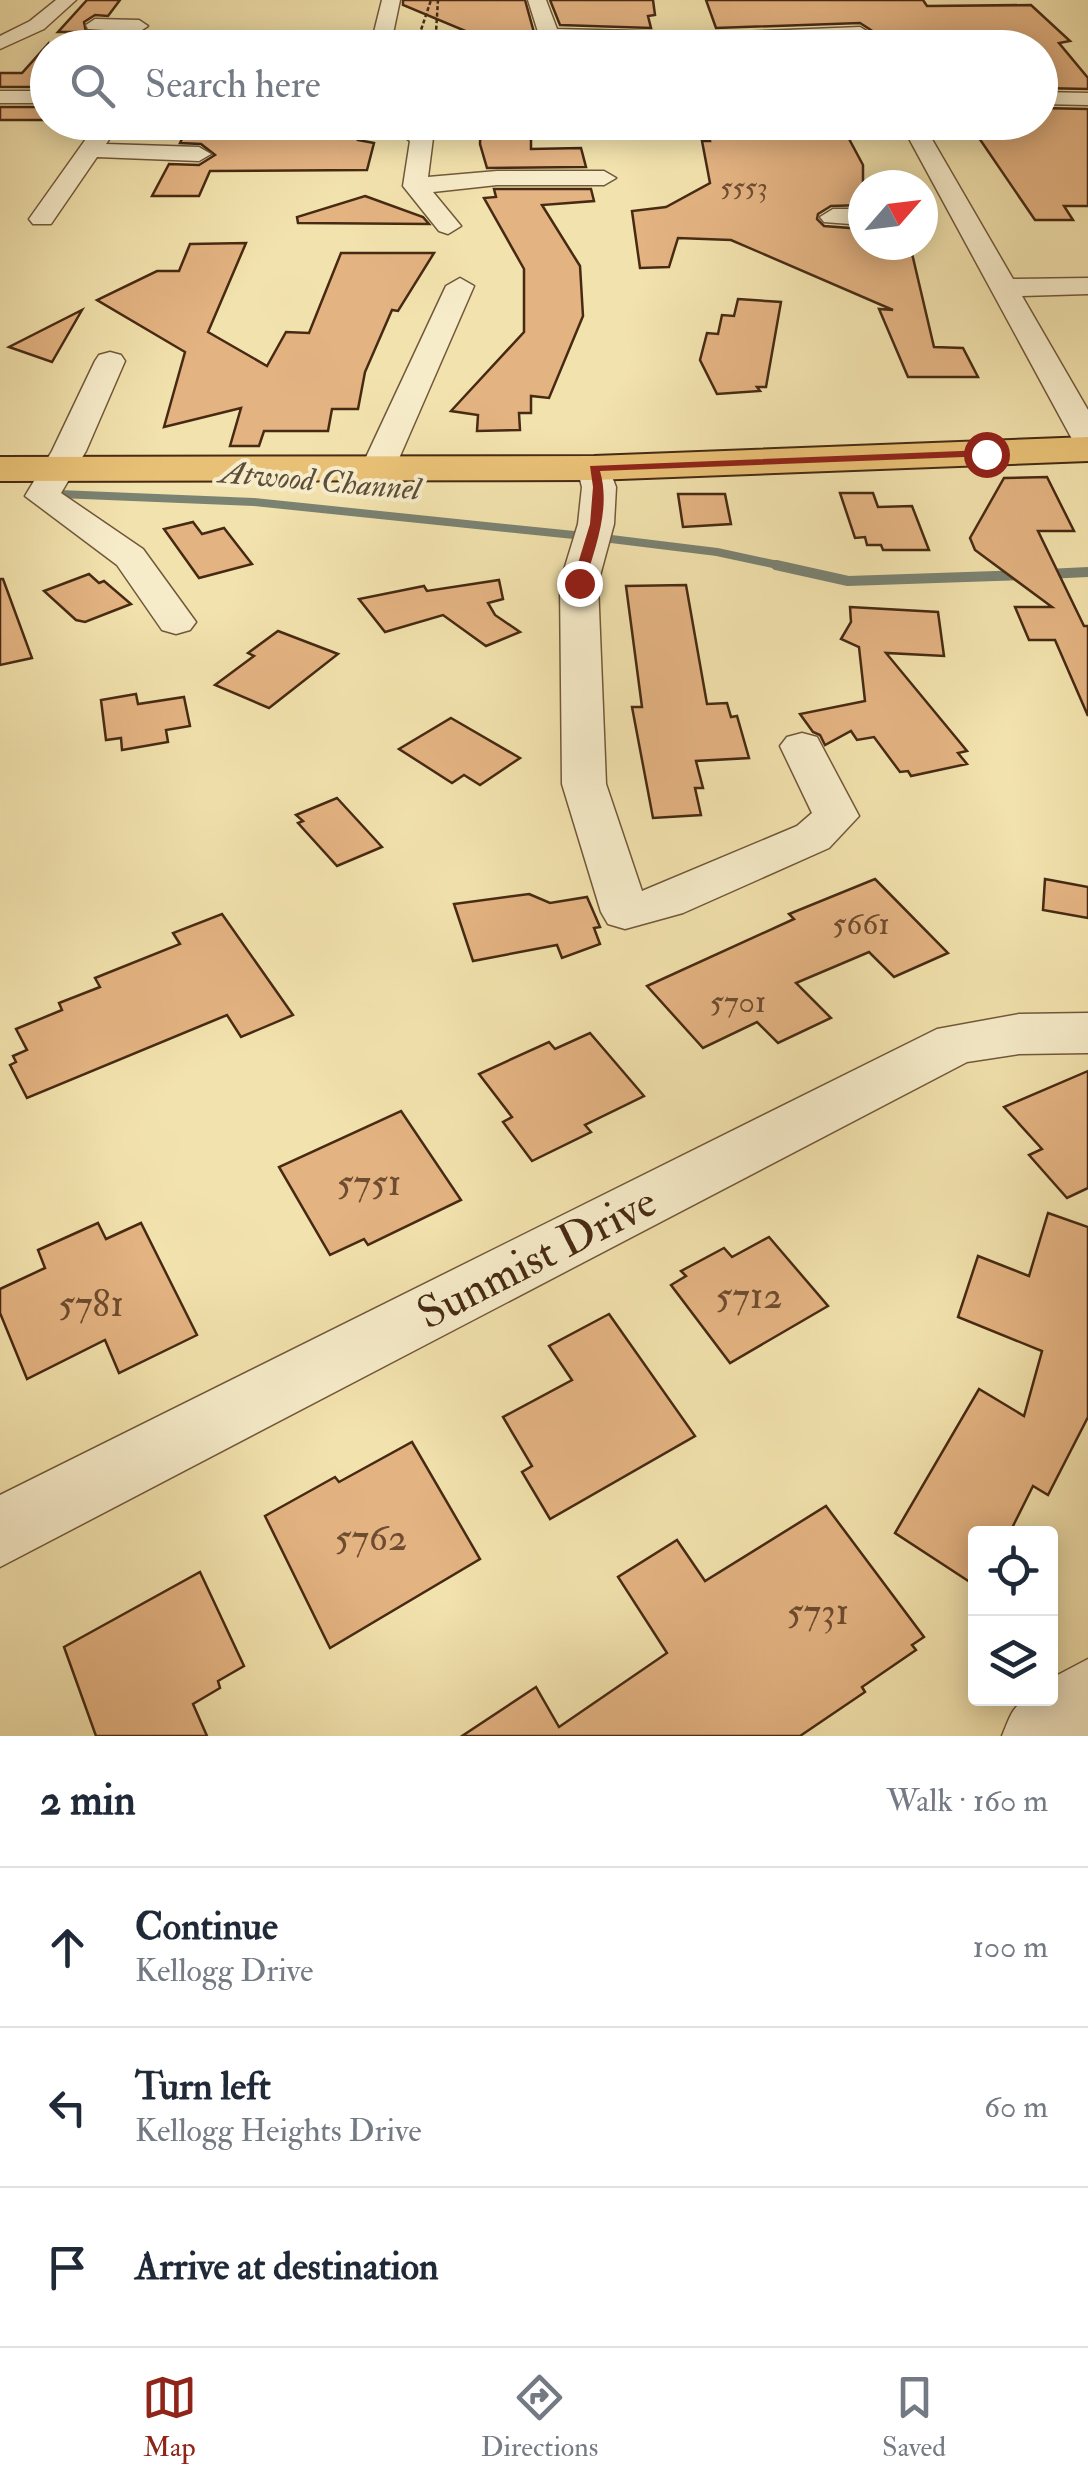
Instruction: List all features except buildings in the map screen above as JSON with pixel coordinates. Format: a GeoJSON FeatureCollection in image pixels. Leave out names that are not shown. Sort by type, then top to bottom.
{"type":"FeatureCollection","features":[{"type":"Feature","properties":{"kind":"main road"},"geometry":{"type":"LineString","coordinates":[[0,469],[594,468],[1088,449]]}},
{"type":"Feature","properties":{"kind":"street"},"geometry":{"type":"LineString","coordinates":[[0,43],[36,25],[67,0]]}},
{"type":"Feature","properties":{"kind":"street"},"geometry":{"type":"LineString","coordinates":[[384,30],[391,0]]}},
{"type":"Feature","properties":{"kind":"street"},"geometry":{"type":"LineString","coordinates":[[537,0],[548,30]]}},
{"type":"Feature","properties":{"kind":"street"},"geometry":{"type":"LineString","coordinates":[[95,25],[139,26]]}},
{"type":"Feature","properties":{"kind":"street"},"geometry":{"type":"LineString","coordinates":[[0,98],[30,98]]}},
{"type":"Feature","properties":{"kind":"street"},"geometry":{"type":"LineString","coordinates":[[1058,98],[1088,98]]}},
{"type":"Feature","properties":{"kind":"street"},"geometry":{"type":"LineString","coordinates":[[42,219],[97,140]]}},
{"type":"Feature","properties":{"kind":"street"},"geometry":{"type":"LineString","coordinates":[[422,140],[415,186],[448,226]]}},
{"type":"Feature","properties":{"kind":"street"},"geometry":{"type":"LineString","coordinates":[[921,140],[1088,439]]}},
{"type":"Feature","properties":{"kind":"street"},"geometry":{"type":"LineString","coordinates":[[86,155],[128,163],[137,159],[138,153],[199,154]]}},
{"type":"Feature","properties":{"kind":"street"},"geometry":{"type":"LineString","coordinates":[[415,186],[497,178],[604,178]]}},
{"type":"Feature","properties":{"kind":"street"},"geometry":{"type":"LineString","coordinates":[[938,217],[966,217]]}},
{"type":"Feature","properties":{"kind":"street"},"geometry":{"type":"LineString","coordinates":[[833,218],[848,218]]}},
{"type":"Feature","properties":{"kind":"street"},"geometry":{"type":"LineString","coordinates":[[377,470],[460,286]]}},
{"type":"Feature","properties":{"kind":"street"},"geometry":{"type":"LineString","coordinates":[[1006,288],[1088,286]]}},
{"type":"Feature","properties":{"kind":"street"},"geometry":{"type":"LineString","coordinates":[[110,361],[42,496],[130,557],[176,622]]}},
{"type":"Feature","properties":{"kind":"street"},"geometry":{"type":"LineString","coordinates":[[594,468],[599,487],[596,524],[579,583],[584,784],[626,912],[666,901],[813,837],[836,816],[802,746]]}},
{"type":"Feature","properties":{"kind":"street","name":"Sunmist Drive"},"geometry":{"type":"LineString","coordinates":[[0,1532],[956,1044],[1018,1034],[1088,1033]]}},
{"type":"Feature","properties":{"kind":"street"},"geometry":{"type":"LineString","coordinates":[[1040,1736],[1088,1697]]}},
{"type":"Feature","properties":{"kind":"path"},"geometry":{"type":"LineString","coordinates":[[421,30],[431,0]]}},
{"type":"Feature","properties":{"kind":"path"},"geometry":{"type":"LineString","coordinates":[[436,30],[438,0]]}},
{"type":"Feature","properties":{"kind":"waterway","name":"Atwood Channel"},"geometry":{"type":"LineString","coordinates":[[59,494],[254,502],[574,535]]}},
{"type":"Feature","properties":{"kind":"waterway","name":"Atwood Channel"},"geometry":{"type":"LineString","coordinates":[[603,538],[717,552],[787,567]]}},
{"type":"Feature","properties":{"kind":"waterway","name":"Atwood Channel"},"geometry":{"type":"LineString","coordinates":[[776,565],[848,581],[1024,575]]}},
{"type":"Feature","properties":{"kind":"waterway","name":"Atwood Channel"},"geometry":{"type":"LineString","coordinates":[[1047,574],[1088,572]]}},
{"type":"Feature","properties":{"kind":"route"},"geometry":{"type":"LineString","coordinates":[[579,583],[596,524],[599,487],[594,468],[986,454]]}}]}
